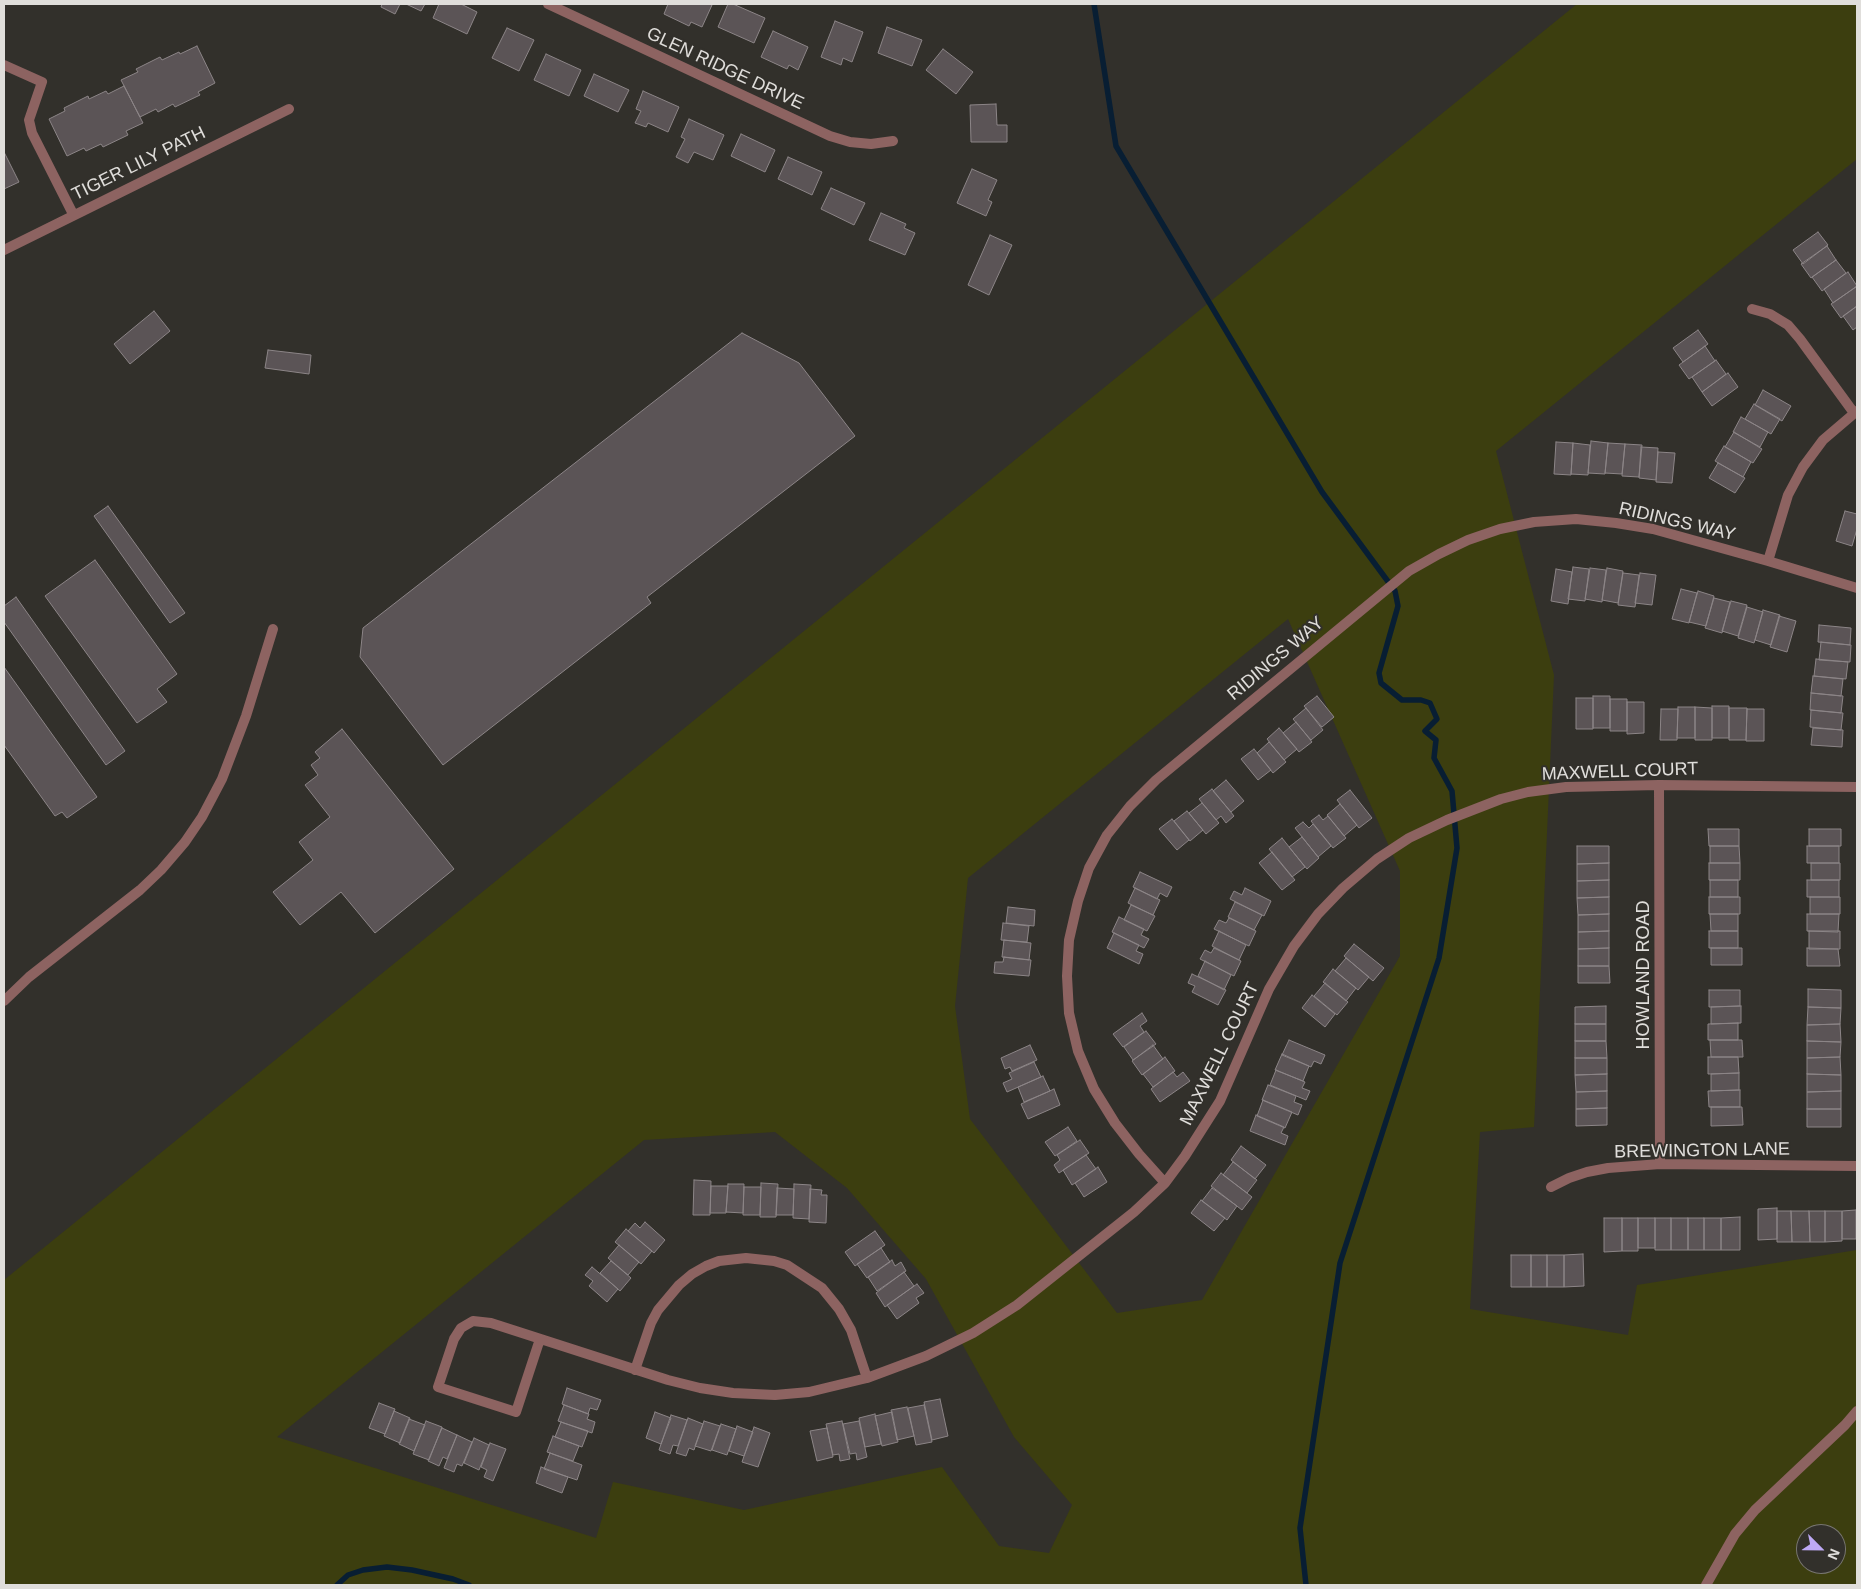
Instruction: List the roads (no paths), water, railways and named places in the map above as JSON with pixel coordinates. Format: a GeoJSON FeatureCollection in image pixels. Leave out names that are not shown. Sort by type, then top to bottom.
{"type":"FeatureCollection","features":[{"type":"Feature","properties":{"kind":"street","name":"GLEN RIDGE DRIVE"},"geometry":{"type":"LineString","coordinates":[[548,4],[830,136],[850,142],[871,144],[893,141]]}},
{"type":"Feature","properties":{"kind":"street"},"geometry":{"type":"LineString","coordinates":[[4,65],[42,82],[29,120],[32,133],[73,214]]}},
{"type":"Feature","properties":{"kind":"street","name":"TIGER LILY PATH"},"geometry":{"type":"LineString","coordinates":[[4,250],[73,214],[289,109]]}},
{"type":"Feature","properties":{"kind":"street"},"geometry":{"type":"LineString","coordinates":[[1752,309],[1770,314],[1788,325],[1856,412],[1823,440],[1802,467],[1788,495],[1768,561]]}},
{"type":"Feature","properties":{"kind":"street","name":"RIDINGS WAY"},"geometry":{"type":"LineString","coordinates":[[1165,1183],[1139,1154],[1094,1089],[1078,1051],[1069,1013],[1067,976],[1069,940],[1086,876],[1107,835],[1130,806],[1156,780],[1409,571],[1468,540],[1500,529],[1534,522],[1576,519],[1653,529],[1857,588]]}},
{"type":"Feature","properties":{"kind":"street"},"geometry":{"type":"LineString","coordinates":[[4,1001],[29,977],[140,890],[161,870],[185,842],[202,817],[222,779],[246,716],[273,629]]}},
{"type":"Feature","properties":{"kind":"street","name":"HOWLAND ROAD"},"geometry":{"type":"LineString","coordinates":[[1659,786],[1660,1164]]}},
{"type":"Feature","properties":{"kind":"street","name":"MAXWELL COURT"},"geometry":{"type":"LineString","coordinates":[[540,1339],[516,1412],[438,1387],[454,1339],[461,1328],[473,1321],[491,1323],[635,1370],[700,1388],[733,1393],[775,1395],[809,1392],[867,1378],[926,1356],[973,1333],[1018,1305],[1134,1212],[1165,1183],[1186,1156],[1220,1101],[1269,989],[1294,946],[1318,914],[1343,888],[1377,860],[1409,838],[1477,807],[1528,792],[1566,787],[1857,787]]}},
{"type":"Feature","properties":{"kind":"street","name":"BREWINGTON LANE"},"geometry":{"type":"LineString","coordinates":[[1551,1187],[1587,1172],[1608,1168],[1660,1164],[1857,1166]]}},
{"type":"Feature","properties":{"kind":"street"},"geometry":{"type":"LineString","coordinates":[[635,1370],[651,1323],[658,1310],[679,1285],[692,1274],[706,1266],[719,1261],[746,1258],[774,1261],[787,1265],[822,1288],[839,1308],[851,1330],[867,1378]]}},
{"type":"Feature","properties":{"kind":"street"},"geometry":{"type":"LineString","coordinates":[[1706,1585],[1736,1534],[1755,1510],[1857,1412]]}},
{"type":"Feature","properties":{"kind":"waterway"},"geometry":{"type":"LineString","coordinates":[[1094,4],[1116,146],[1322,492],[1395,591],[1398,606],[1379,673],[1381,683],[1402,700],[1421,700],[1430,703],[1437,719],[1425,731],[1436,740],[1434,758],[1452,791],[1457,848],[1439,958],[1340,1263],[1300,1528],[1306,1585]]}},
{"type":"Feature","properties":{"kind":"waterway"},"geometry":{"type":"LineString","coordinates":[[337,1585],[348,1575],[363,1570],[387,1567],[412,1570],[453,1579],[469,1585]]}}]}
